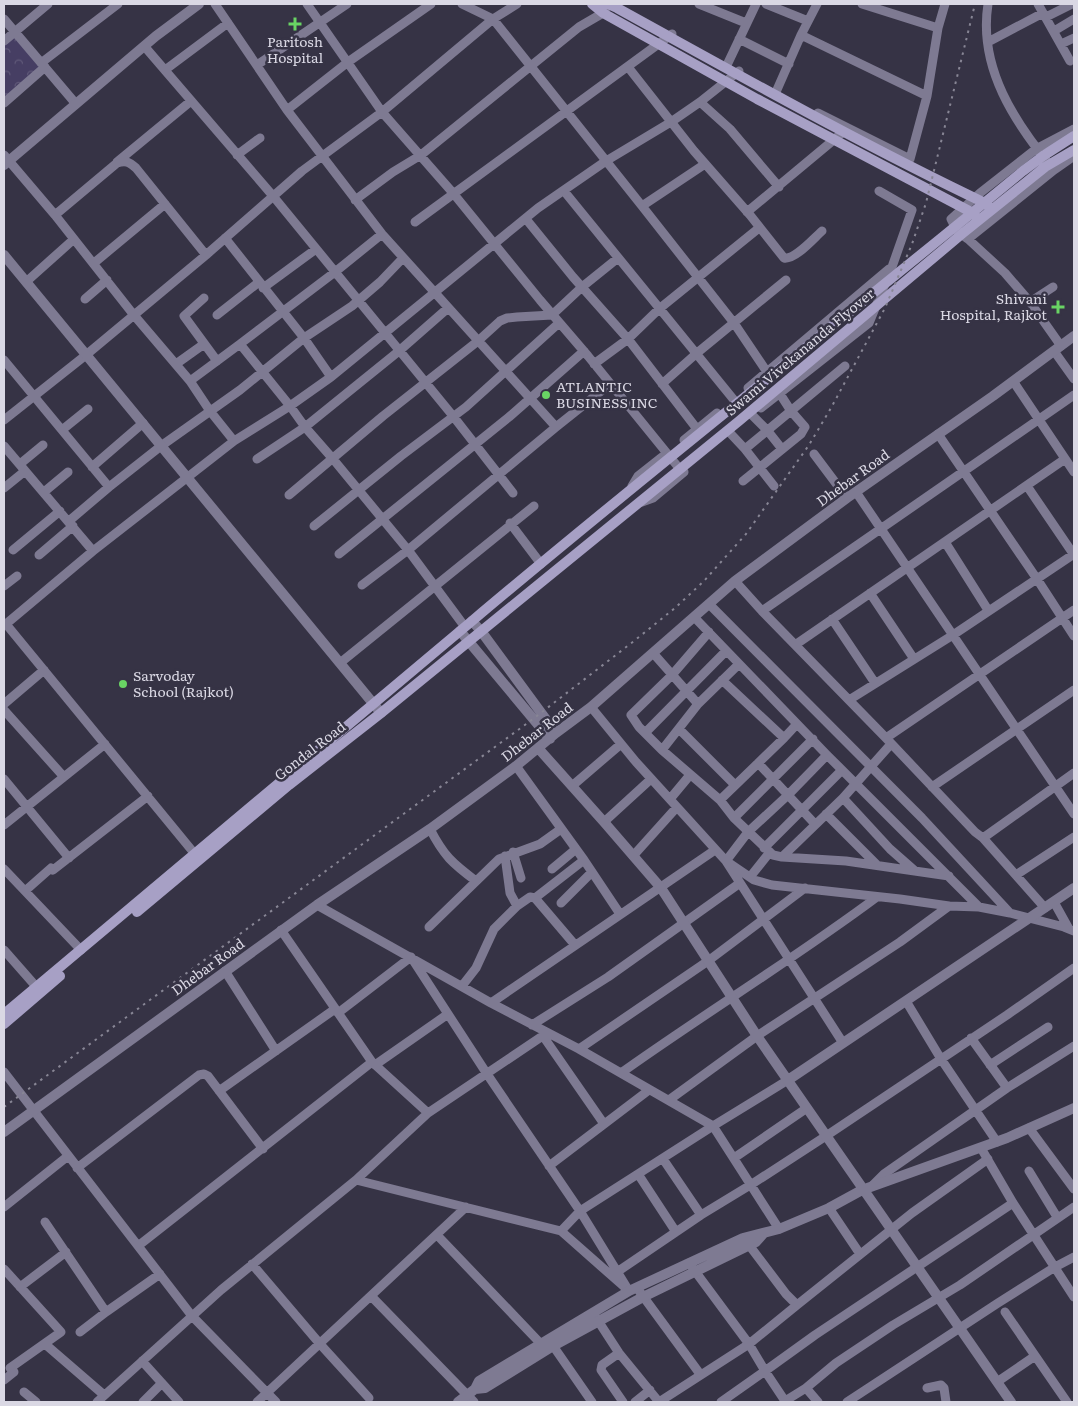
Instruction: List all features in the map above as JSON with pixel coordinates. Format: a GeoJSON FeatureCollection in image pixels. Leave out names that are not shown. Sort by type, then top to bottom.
{"type":"FeatureCollection","features":[{"type":"Feature","properties":{"kind":"main road"},"geometry":{"type":"LineString","coordinates":[[593,4],[611,9],[777,98],[988,206]]}},
{"type":"Feature","properties":{"kind":"main road"},"geometry":{"type":"LineString","coordinates":[[611,9],[757,99],[976,217]]}},
{"type":"Feature","properties":{"kind":"main road","name":"Swami Vivekananda Flyover"},"geometry":{"type":"LineString","coordinates":[[637,504],[976,217],[1043,156],[1074,136]]}},
{"type":"Feature","properties":{"kind":"main road","name":"Swami Vivekananda Flyover"},"geometry":{"type":"LineString","coordinates":[[988,206],[1045,167],[1074,150]]}},
{"type":"Feature","properties":{"kind":"main road","name":"Swami Vivekananda Flyover"},"geometry":{"type":"LineString","coordinates":[[629,493],[976,217]]}},
{"type":"Feature","properties":{"kind":"main road","name":"Gondal Road"},"geometry":{"type":"LineString","coordinates":[[4,1024],[81,950],[194,853],[629,493]]}},
{"type":"Feature","properties":{"kind":"main road","name":"Gondal Road"},"geometry":{"type":"LineString","coordinates":[[4,1014],[38,990],[637,504]]}},
{"type":"Feature","properties":{"kind":"street"},"geometry":{"type":"LineString","coordinates":[[4,41],[48,4]]}},
{"type":"Feature","properties":{"kind":"street"},"geometry":{"type":"LineString","coordinates":[[4,103],[43,65],[118,4]]}},
{"type":"Feature","properties":{"kind":"street"},"geometry":{"type":"LineString","coordinates":[[199,4],[156,36],[5,161],[55,215],[133,314],[190,381],[210,411],[234,441]]}},
{"type":"Feature","properties":{"kind":"street"},"geometry":{"type":"LineString","coordinates":[[215,4],[287,110],[382,234],[556,427]]}},
{"type":"Feature","properties":{"kind":"street"},"geometry":{"type":"LineString","coordinates":[[307,4],[382,112],[454,193],[494,245],[584,351],[683,473]]}},
{"type":"Feature","properties":{"kind":"street"},"geometry":{"type":"LineString","coordinates":[[257,65],[347,4]]}},
{"type":"Feature","properties":{"kind":"street"},"geometry":{"type":"LineString","coordinates":[[287,110],[348,62],[431,4]]}},
{"type":"Feature","properties":{"kind":"street"},"geometry":{"type":"LineString","coordinates":[[462,4],[493,19],[734,324],[767,372]]}},
{"type":"Feature","properties":{"kind":"street"},"geometry":{"type":"LineString","coordinates":[[4,420],[86,355],[206,255],[302,171],[382,112],[493,19],[517,4]]}},
{"type":"Feature","properties":{"kind":"street"},"geometry":{"type":"LineString","coordinates":[[700,4],[746,24]]}},
{"type":"Feature","properties":{"kind":"street"},"geometry":{"type":"LineString","coordinates":[[727,65],[756,4]]}},
{"type":"Feature","properties":{"kind":"street"},"geometry":{"type":"LineString","coordinates":[[766,4],[808,21]]}},
{"type":"Feature","properties":{"kind":"street"},"geometry":{"type":"LineString","coordinates":[[776,92],[817,4]]}},
{"type":"Feature","properties":{"kind":"street"},"geometry":{"type":"LineString","coordinates":[[862,4],[938,28]]}},
{"type":"Feature","properties":{"kind":"street"},"geometry":{"type":"LineString","coordinates":[[355,200],[393,172],[421,155],[579,27],[611,9],[672,34],[776,92],[910,159],[927,96],[938,28],[945,4]]}},
{"type":"Feature","properties":{"kind":"street"},"geometry":{"type":"LineString","coordinates":[[988,4],[986,20],[992,70],[1018,123],[1036,149],[1054,170]]}},
{"type":"Feature","properties":{"kind":"street"},"geometry":{"type":"LineString","coordinates":[[988,42],[1043,9],[1072,4]]}},
{"type":"Feature","properties":{"kind":"street"},"geometry":{"type":"LineString","coordinates":[[1043,9],[1070,61]]}},
{"type":"Feature","properties":{"kind":"street"},"geometry":{"type":"LineString","coordinates":[[4,19],[76,104]]}},
{"type":"Feature","properties":{"kind":"street"},"geometry":{"type":"LineString","coordinates":[[1054,31],[1074,19]]}},
{"type":"Feature","properties":{"kind":"street"},"geometry":{"type":"LineString","coordinates":[[165,70],[228,23]]}},
{"type":"Feature","properties":{"kind":"street"},"geometry":{"type":"LineString","coordinates":[[415,222],[672,34]]}},
{"type":"Feature","properties":{"kind":"street"},"geometry":{"type":"LineString","coordinates":[[801,35],[927,96]]}},
{"type":"Feature","properties":{"kind":"street"},"geometry":{"type":"LineString","coordinates":[[1061,44],[1074,38]]}},
{"type":"Feature","properties":{"kind":"street"},"geometry":{"type":"LineString","coordinates":[[739,39],[789,64]]}},
{"type":"Feature","properties":{"kind":"street"},"geometry":{"type":"LineString","coordinates":[[145,47],[273,196],[475,443],[513,493]]}},
{"type":"Feature","properties":{"kind":"street"},"geometry":{"type":"LineString","coordinates":[[628,67],[780,255],[787,259],[796,254],[822,231]]}},
{"type":"Feature","properties":{"kind":"street"},"geometry":{"type":"LineString","coordinates":[[194,853],[44,670],[4,625],[93,550],[234,441],[290,406],[331,377],[538,208],[606,162],[671,122],[739,71]]}},
{"type":"Feature","properties":{"kind":"street"},"geometry":{"type":"LineString","coordinates":[[55,215],[191,101]]}},
{"type":"Feature","properties":{"kind":"street"},"geometry":{"type":"LineString","coordinates":[[700,102],[730,129],[779,187]]}},
{"type":"Feature","properties":{"kind":"street"},"geometry":{"type":"LineString","coordinates":[[747,212],[848,128]]}},
{"type":"Feature","properties":{"kind":"street"},"geometry":{"type":"LineString","coordinates":[[1074,128],[1036,149],[980,193],[951,219],[957,230],[1005,274],[1030,302],[1074,380]]}},
{"type":"Feature","properties":{"kind":"street"},"geometry":{"type":"LineString","coordinates":[[238,155],[260,138]]}},
{"type":"Feature","properties":{"kind":"street"},"geometry":{"type":"LineString","coordinates":[[968,239],[1074,156]]}},
{"type":"Feature","properties":{"kind":"street"},"geometry":{"type":"LineString","coordinates":[[117,163],[124,160],[130,162],[206,255]]}},
{"type":"Feature","properties":{"kind":"street"},"geometry":{"type":"LineString","coordinates":[[642,206],[705,164]]}},
{"type":"Feature","properties":{"kind":"street"},"geometry":{"type":"LineString","coordinates":[[564,191],[734,400]]}},
{"type":"Feature","properties":{"kind":"street"},"geometry":{"type":"LineString","coordinates":[[637,504],[653,498],[752,415],[869,323],[892,267],[912,210],[879,191]]}},
{"type":"Feature","properties":{"kind":"street"},"geometry":{"type":"LineString","coordinates":[[94,263],[165,204]]}},
{"type":"Feature","properties":{"kind":"street"},"geometry":{"type":"LineString","coordinates":[[526,219],[628,339],[697,429]]}},
{"type":"Feature","properties":{"kind":"street"},"geometry":{"type":"LineString","coordinates":[[594,364],[628,339],[659,309],[699,279],[759,228]]}},
{"type":"Feature","properties":{"kind":"street"},"geometry":{"type":"LineString","coordinates":[[190,381],[335,272],[382,234]]}},
{"type":"Feature","properties":{"kind":"street"},"geometry":{"type":"LineString","coordinates":[[225,238],[304,338],[331,377]]}},
{"type":"Feature","properties":{"kind":"street"},"geometry":{"type":"LineString","coordinates":[[26,282],[74,239]]}},
{"type":"Feature","properties":{"kind":"street"},"geometry":{"type":"LineString","coordinates":[[217,315],[316,249]]}},
{"type":"Feature","properties":{"kind":"street"},"geometry":{"type":"LineString","coordinates":[[4,254],[381,713]]}},
{"type":"Feature","properties":{"kind":"street"},"geometry":{"type":"LineString","coordinates":[[39,554],[109,487],[161,446],[240,390],[304,338],[352,306],[380,282],[403,258]]}},
{"type":"Feature","properties":{"kind":"street"},"geometry":{"type":"LineString","coordinates":[[289,495],[500,321],[507,318],[552,315],[582,287],[618,258]]}},
{"type":"Feature","properties":{"kind":"street"},"geometry":{"type":"LineString","coordinates":[[629,493],[638,476],[734,400],[892,267]]}},
{"type":"Feature","properties":{"kind":"street"},"geometry":{"type":"LineString","coordinates":[[85,299],[107,280]]}},
{"type":"Feature","properties":{"kind":"street"},"geometry":{"type":"LineString","coordinates":[[662,384],[786,280]]}},
{"type":"Feature","properties":{"kind":"street"},"geometry":{"type":"LineString","coordinates":[[1030,302],[1053,286]]}},
{"type":"Feature","properties":{"kind":"street"},"geometry":{"type":"LineString","coordinates":[[204,298],[184,316],[218,361]]}},
{"type":"Feature","properties":{"kind":"street"},"geometry":{"type":"LineString","coordinates":[[257,459],[305,427],[399,351],[448,308]]}},
{"type":"Feature","properties":{"kind":"street"},"geometry":{"type":"LineString","coordinates":[[314,526],[453,416],[560,323]]}},
{"type":"Feature","properties":{"kind":"street","name":"Dhebar Road"},"geometry":{"type":"LineString","coordinates":[[4,1132],[281,930],[430,829],[516,766],[591,707],[735,581],[1074,336]]}},
{"type":"Feature","properties":{"kind":"street"},"geometry":{"type":"LineString","coordinates":[[176,364],[204,344]]}},
{"type":"Feature","properties":{"kind":"street"},"geometry":{"type":"LineString","coordinates":[[240,344],[305,427],[408,550],[466,627],[469,641],[553,736]]}},
{"type":"Feature","properties":{"kind":"street"},"geometry":{"type":"LineString","coordinates":[[340,554],[529,399],[584,351]]}},
{"type":"Feature","properties":{"kind":"street"},"geometry":{"type":"LineString","coordinates":[[4,360],[109,487]]}},
{"type":"Feature","properties":{"kind":"street"},"geometry":{"type":"LineString","coordinates":[[745,449],[845,366]]}},
{"type":"Feature","properties":{"kind":"street"},"geometry":{"type":"LineString","coordinates":[[1013,381],[1074,472]]}},
{"type":"Feature","properties":{"kind":"street"},"geometry":{"type":"LineString","coordinates":[[362,585],[408,550],[610,384]]}},
{"type":"Feature","properties":{"kind":"street"},"geometry":{"type":"LineString","coordinates":[[743,481],[801,434],[805,427],[780,394]]}},
{"type":"Feature","properties":{"kind":"street"},"geometry":{"type":"LineString","coordinates":[[762,610],[1074,395]]}},
{"type":"Feature","properties":{"kind":"street"},"geometry":{"type":"LineString","coordinates":[[62,430],[88,409]]}},
{"type":"Feature","properties":{"kind":"street"},"geometry":{"type":"LineString","coordinates":[[752,415],[782,449]]}},
{"type":"Feature","properties":{"kind":"street"},"geometry":{"type":"LineString","coordinates":[[92,467],[143,423]]}},
{"type":"Feature","properties":{"kind":"street"},"geometry":{"type":"LineString","coordinates":[[730,433],[774,486]]}},
{"type":"Feature","properties":{"kind":"street"},"geometry":{"type":"LineString","coordinates":[[938,434],[1074,636]]}},
{"type":"Feature","properties":{"kind":"street"},"geometry":{"type":"LineString","coordinates":[[4,488],[43,445]]}},
{"type":"Feature","properties":{"kind":"street"},"geometry":{"type":"LineString","coordinates":[[4,446],[93,550]]}},
{"type":"Feature","properties":{"kind":"street"},"geometry":{"type":"LineString","coordinates":[[814,454],[880,529],[1074,814]]}},
{"type":"Feature","properties":{"kind":"street"},"geometry":{"type":"LineString","coordinates":[[795,645],[1065,459]]}},
{"type":"Feature","properties":{"kind":"street"},"geometry":{"type":"LineString","coordinates":[[44,492],[68,472]]}},
{"type":"Feature","properties":{"kind":"street"},"geometry":{"type":"LineString","coordinates":[[850,700],[953,635],[1074,554],[1027,486]]}},
{"type":"Feature","properties":{"kind":"street"},"geometry":{"type":"LineString","coordinates":[[340,663],[534,506]]}},
{"type":"Feature","properties":{"kind":"street"},"geometry":{"type":"LineString","coordinates":[[12,550],[60,511]]}},
{"type":"Feature","properties":{"kind":"street"},"geometry":{"type":"LineString","coordinates":[[510,524],[541,564]]}},
{"type":"Feature","properties":{"kind":"street"},"geometry":{"type":"LineString","coordinates":[[945,542],[988,610]]}},
{"type":"Feature","properties":{"kind":"street"},"geometry":{"type":"LineString","coordinates":[[4,586],[17,576]]}},
{"type":"Feature","properties":{"kind":"street"},"geometry":{"type":"LineString","coordinates":[[735,581],[1016,875],[1050,905],[1072,930]]}},
{"type":"Feature","properties":{"kind":"street"},"geometry":{"type":"LineString","coordinates":[[870,593],[914,659]]}},
{"type":"Feature","properties":{"kind":"street"},"geometry":{"type":"LineString","coordinates":[[709,604],[928,825],[1010,912]]}},
{"type":"Feature","properties":{"kind":"street"},"geometry":{"type":"LineString","coordinates":[[782,857],[857,784],[871,768],[889,741],[979,674],[1074,610]]}},
{"type":"Feature","properties":{"kind":"street"},"geometry":{"type":"LineString","coordinates":[[694,618],[979,907]]}},
{"type":"Feature","properties":{"kind":"street"},"geometry":{"type":"LineString","coordinates":[[832,619],[874,684]]}},
{"type":"Feature","properties":{"kind":"street"},"geometry":{"type":"LineString","coordinates":[[466,627],[481,631],[553,736]]}},
{"type":"Feature","properties":{"kind":"street"},"geometry":{"type":"LineString","coordinates":[[709,632],[672,675],[631,715],[645,733],[720,800],[734,818],[767,850],[782,857],[846,861],[949,876]]}},
{"type":"Feature","properties":{"kind":"street"},"geometry":{"type":"LineString","coordinates":[[645,733],[726,651]]}},
{"type":"Feature","properties":{"kind":"street"},"geometry":{"type":"LineString","coordinates":[[653,653],[698,704]]}},
{"type":"Feature","properties":{"kind":"street"},"geometry":{"type":"LineString","coordinates":[[662,750],[698,704],[739,664]]}},
{"type":"Feature","properties":{"kind":"street"},"geometry":{"type":"LineString","coordinates":[[4,704],[44,670]]}},
{"type":"Feature","properties":{"kind":"street"},"geometry":{"type":"LineString","coordinates":[[722,680],[784,738]]}},
{"type":"Feature","properties":{"kind":"street"},"geometry":{"type":"LineString","coordinates":[[932,787],[1074,690]]}},
{"type":"Feature","properties":{"kind":"street"},"geometry":{"type":"LineString","coordinates":[[591,707],[651,779],[715,850],[726,861],[763,884],[949,906],[979,907],[1010,912],[1072,930]]}},
{"type":"Feature","properties":{"kind":"street"},"geometry":{"type":"LineString","coordinates":[[4,710],[64,777]]}},
{"type":"Feature","properties":{"kind":"street"},"geometry":{"type":"LineString","coordinates":[[720,800],[797,724]]}},
{"type":"Feature","properties":{"kind":"street"},"geometry":{"type":"LineString","coordinates":[[679,729],[735,785]]}},
{"type":"Feature","properties":{"kind":"street"},"geometry":{"type":"LineString","coordinates":[[734,818],[813,739]]}},
{"type":"Feature","properties":{"kind":"street"},"geometry":{"type":"LineString","coordinates":[[4,825],[104,744]]}},
{"type":"Feature","properties":{"kind":"street"},"geometry":{"type":"LineString","coordinates":[[572,786],[621,744]]}},
{"type":"Feature","properties":{"kind":"street"},"geometry":{"type":"LineString","coordinates":[[538,748],[661,888],[731,999],[826,1136],[867,1188],[891,1230],[1011,1402]]}},
{"type":"Feature","properties":{"kind":"street"},"geometry":{"type":"LineString","coordinates":[[726,861],[748,832],[788,796],[827,755]]}},
{"type":"Feature","properties":{"kind":"street"},"geometry":{"type":"LineString","coordinates":[[758,763],[815,824]]}},
{"type":"Feature","properties":{"kind":"street"},"geometry":{"type":"LineString","coordinates":[[516,766],[584,860],[620,914]]}},
{"type":"Feature","properties":{"kind":"street"},"geometry":{"type":"LineString","coordinates":[[750,877],[767,850],[842,770]]}},
{"type":"Feature","properties":{"kind":"street"},"geometry":{"type":"LineString","coordinates":[[982,838],[1074,773]]}},
{"type":"Feature","properties":{"kind":"street"},"geometry":{"type":"LineString","coordinates":[[670,799],[690,775]]}},
{"type":"Feature","properties":{"kind":"street"},"geometry":{"type":"LineString","coordinates":[[4,779],[69,858]]}},
{"type":"Feature","properties":{"kind":"street"},"geometry":{"type":"LineString","coordinates":[[604,822],[651,779]]}},
{"type":"Feature","properties":{"kind":"street"},"geometry":{"type":"LineString","coordinates":[[25,891],[51,868],[53,870],[148,796]]}},
{"type":"Feature","properties":{"kind":"street"},"geometry":{"type":"LineString","coordinates":[[843,798],[890,849],[915,871]]}},
{"type":"Feature","properties":{"kind":"street"},"geometry":{"type":"LineString","coordinates":[[633,856],[677,807]]}},
{"type":"Feature","properties":{"kind":"street"},"geometry":{"type":"LineString","coordinates":[[826,814],[877,865]]}},
{"type":"Feature","properties":{"kind":"street"},"geometry":{"type":"LineString","coordinates":[[430,829],[443,852],[476,881]]}},
{"type":"Feature","properties":{"kind":"street"},"geometry":{"type":"LineString","coordinates":[[429,927],[476,881],[509,854],[540,844],[561,829]]}},
{"type":"Feature","properties":{"kind":"street"},"geometry":{"type":"LineString","coordinates":[[1016,875],[1074,837]]}},
{"type":"Feature","properties":{"kind":"street"},"geometry":{"type":"LineString","coordinates":[[552,869],[576,849]]}},
{"type":"Feature","properties":{"kind":"street"},"geometry":{"type":"LineString","coordinates":[[491,1003],[715,850]]}},
{"type":"Feature","properties":{"kind":"street"},"geometry":{"type":"LineString","coordinates":[[509,854],[521,878]]}},
{"type":"Feature","properties":{"kind":"street"},"geometry":{"type":"LineString","coordinates":[[509,854],[510,893],[517,906]]}},
{"type":"Feature","properties":{"kind":"street"},"geometry":{"type":"LineString","coordinates":[[462,986],[476,968],[494,928],[517,906],[530,897],[535,898],[584,860]]}},
{"type":"Feature","properties":{"kind":"street"},"geometry":{"type":"LineString","coordinates":[[726,861],[843,1043]]}},
{"type":"Feature","properties":{"kind":"street"},"geometry":{"type":"LineString","coordinates":[[4,869],[81,950]]}},
{"type":"Feature","properties":{"kind":"street"},"geometry":{"type":"LineString","coordinates":[[561,903],[592,872]]}},
{"type":"Feature","properties":{"kind":"street"},"geometry":{"type":"LineString","coordinates":[[532,1025],[608,976],[740,883]]}},
{"type":"Feature","properties":{"kind":"street"},"geometry":{"type":"LineString","coordinates":[[579,1049],[708,961],[805,888]]}},
{"type":"Feature","properties":{"kind":"street"},"geometry":{"type":"LineString","coordinates":[[561,1231],[580,1211],[788,1080],[1074,888]]}},
{"type":"Feature","properties":{"kind":"street"},"geometry":{"type":"LineString","coordinates":[[621,1073],[877,897]]}},
{"type":"Feature","properties":{"kind":"street"},"geometry":{"type":"LineString","coordinates":[[535,898],[575,944]]}},
{"type":"Feature","properties":{"kind":"street"},"geometry":{"type":"LineString","coordinates":[[317,905],[545,1034],[579,1049],[713,1126],[752,1184],[779,1229]]}},
{"type":"Feature","properties":{"kind":"street"},"geometry":{"type":"LineString","coordinates":[[669,1100],[757,1036],[900,942],[949,906]]}},
{"type":"Feature","properties":{"kind":"street"},"geometry":{"type":"LineString","coordinates":[[281,930],[373,1064],[428,1113]]}},
{"type":"Feature","properties":{"kind":"street"},"geometry":{"type":"LineString","coordinates":[[4,950],[38,990]]}},
{"type":"Feature","properties":{"kind":"street"},"geometry":{"type":"LineString","coordinates":[[219,1091],[411,958]]}},
{"type":"Feature","properties":{"kind":"street"},"geometry":{"type":"LineString","coordinates":[[411,958],[580,1211],[617,1272],[633,1290]]}},
{"type":"Feature","properties":{"kind":"street"},"geometry":{"type":"LineString","coordinates":[[617,1272],[701,1215],[826,1136],[1074,968]]}},
{"type":"Feature","properties":{"kind":"street"},"geometry":{"type":"LineString","coordinates":[[225,971],[276,1050]]}},
{"type":"Feature","properties":{"kind":"street"},"geometry":{"type":"LineString","coordinates":[[906,1001],[941,1059],[998,1142]]}},
{"type":"Feature","properties":{"kind":"street"},"geometry":{"type":"LineString","coordinates":[[138,1246],[373,1064],[448,1014]]}},
{"type":"Feature","properties":{"kind":"street"},"geometry":{"type":"LineString","coordinates":[[990,1065],[1048,1027]]}},
{"type":"Feature","properties":{"kind":"street"},"geometry":{"type":"LineString","coordinates":[[97,1402],[252,1264],[356,1180],[428,1113],[545,1034]]}},
{"type":"Feature","properties":{"kind":"street"},"geometry":{"type":"LineString","coordinates":[[545,1034],[604,1124]]}},
{"type":"Feature","properties":{"kind":"street"},"geometry":{"type":"LineString","coordinates":[[971,1038],[1007,1088]]}},
{"type":"Feature","properties":{"kind":"street"},"geometry":{"type":"LineString","coordinates":[[867,1188],[884,1174],[1007,1088],[1074,1046]]}},
{"type":"Feature","properties":{"kind":"street"},"geometry":{"type":"LineString","coordinates":[[4,1072],[192,1316],[276,1402]]}},
{"type":"Feature","properties":{"kind":"street"},"geometry":{"type":"LineString","coordinates":[[77,1168],[199,1075],[204,1074],[208,1076],[263,1149]]}},
{"type":"Feature","properties":{"kind":"street"},"geometry":{"type":"LineString","coordinates":[[549,1166],[649,1090]]}},
{"type":"Feature","properties":{"kind":"street"},"geometry":{"type":"LineString","coordinates":[[734,1158],[807,1108]]}},
{"type":"Feature","properties":{"kind":"street"},"geometry":{"type":"LineString","coordinates":[[596,1318],[633,1290],[692,1267],[746,1242],[756,1234],[779,1229],[829,1208],[867,1188],[998,1142],[1074,1108]]}},
{"type":"Feature","properties":{"kind":"street"},"geometry":{"type":"LineString","coordinates":[[1029,1128],[1074,1189]]}},
{"type":"Feature","properties":{"kind":"street"},"geometry":{"type":"LineString","coordinates":[[981,1148],[1013,1203],[1074,1298]]}},
{"type":"Feature","properties":{"kind":"street"},"geometry":{"type":"LineString","coordinates":[[4,1207],[68,1156]]}},
{"type":"Feature","properties":{"kind":"street"},"geometry":{"type":"LineString","coordinates":[[663,1159],[701,1215]]}},
{"type":"Feature","properties":{"kind":"street"},"geometry":{"type":"LineString","coordinates":[[596,1318],[619,1353],[659,1402],[748,1344],[891,1230],[988,1159]]}},
{"type":"Feature","properties":{"kind":"street"},"geometry":{"type":"LineString","coordinates":[[1029,1171],[1057,1217]]}},
{"type":"Feature","properties":{"kind":"street"},"geometry":{"type":"LineString","coordinates":[[638,1174],[676,1232]]}},
{"type":"Feature","properties":{"kind":"street"},"geometry":{"type":"LineString","coordinates":[[356,1180],[561,1231],[643,1297],[700,1374]]}},
{"type":"Feature","properties":{"kind":"street"},"geometry":{"type":"LineString","coordinates":[[721,1402],[815,1335],[1013,1203]]}},
{"type":"Feature","properties":{"kind":"street"},"geometry":{"type":"LineString","coordinates":[[257,1402],[466,1207]]}},
{"type":"Feature","properties":{"kind":"street"},"geometry":{"type":"LineString","coordinates":[[692,1267],[748,1344],[784,1402],[806,1388],[836,1363],[893,1325],[939,1299],[1074,1207]]}},
{"type":"Feature","properties":{"kind":"street"},"geometry":{"type":"LineString","coordinates":[[829,1208],[860,1254]]}},
{"type":"Feature","properties":{"kind":"street"},"geometry":{"type":"LineString","coordinates":[[45,1222],[106,1312]]}},
{"type":"Feature","properties":{"kind":"street"},"geometry":{"type":"LineString","coordinates":[[437,1235],[548,1344],[586,1400]]}},
{"type":"Feature","properties":{"kind":"street"},"geometry":{"type":"LineString","coordinates":[[746,1242],[786,1294],[797,1305]]}},
{"type":"Feature","properties":{"kind":"street"},"geometry":{"type":"LineString","coordinates":[[20,1287],[66,1252]]}},
{"type":"Feature","properties":{"kind":"street"},"geometry":{"type":"LineString","coordinates":[[847,1402],[1054,1267],[1074,1257]]}},
{"type":"Feature","properties":{"kind":"street"},"geometry":{"type":"LineString","coordinates":[[252,1264],[369,1398]]}},
{"type":"Feature","properties":{"kind":"street"},"geometry":{"type":"LineString","coordinates":[[371,1296],[466,1400],[479,1381],[596,1318],[643,1297],[692,1267]]}},
{"type":"Feature","properties":{"kind":"street"},"geometry":{"type":"LineString","coordinates":[[4,1271],[61,1332],[45,1344],[7,1365],[14,1372],[4,1380]]}},
{"type":"Feature","properties":{"kind":"street"},"geometry":{"type":"LineString","coordinates":[[80,1332],[160,1274]]}},
{"type":"Feature","properties":{"kind":"street"},"geometry":{"type":"LineString","coordinates":[[1005,1312],[1067,1402]]}},
{"type":"Feature","properties":{"kind":"street"},"geometry":{"type":"LineString","coordinates":[[45,1344],[104,1395]]}},
{"type":"Feature","properties":{"kind":"street"},"geometry":{"type":"LineString","coordinates":[[619,1353],[602,1365],[601,1370],[623,1402]]}},
{"type":"Feature","properties":{"kind":"street"},"geometry":{"type":"LineString","coordinates":[[998,1382],[1035,1356]]}},
{"type":"Feature","properties":{"kind":"street"},"geometry":{"type":"LineString","coordinates":[[142,1361],[179,1402]]}},
{"type":"Feature","properties":{"kind":"street"},"geometry":{"type":"LineString","coordinates":[[143,1402],[162,1383]]}},
{"type":"Feature","properties":{"kind":"street"},"geometry":{"type":"LineString","coordinates":[[927,1388],[941,1385],[944,1388],[946,1402]]}},
{"type":"Feature","properties":{"kind":"street"},"geometry":{"type":"LineString","coordinates":[[806,1388],[818,1402]]}},
{"type":"Feature","properties":{"kind":"street"},"geometry":{"type":"LineString","coordinates":[[635,1402],[650,1390]]}},
{"type":"Feature","properties":{"kind":"street"},"geometry":{"type":"LineString","coordinates":[[24,1392],[36,1402]]}},
{"type":"Feature","properties":{"kind":"green space"},"geometry":{"type":"Polygon","coordinates":[[[14,36],[40,68],[4,99],[4,45],[14,36]]]}},
{"type":"Feature","properties":{"kind":"railway"},"geometry":{"type":"LineString","coordinates":[[4,1107],[533,719],[675,608],[704,581],[746,534],[809,445],[885,308],[912,244],[926,203],[975,4]]}},
{"type":"Feature","properties":{"kind":"place","name":"Paritosh Hospital"},"geometry":{"type":"Point","coordinates":[295,24]}},
{"type":"Feature","properties":{"kind":"place","name":"Shivani Hospital, Rajkot"},"geometry":{"type":"Point","coordinates":[1058,307]}},
{"type":"Feature","properties":{"kind":"place","name":"ATLANTIC BUSINESS INC"},"geometry":{"type":"Point","coordinates":[546,395]}},
{"type":"Feature","properties":{"kind":"place","name":"Sarvoday School (Rajkot)"},"geometry":{"type":"Point","coordinates":[123,684]}}]}
